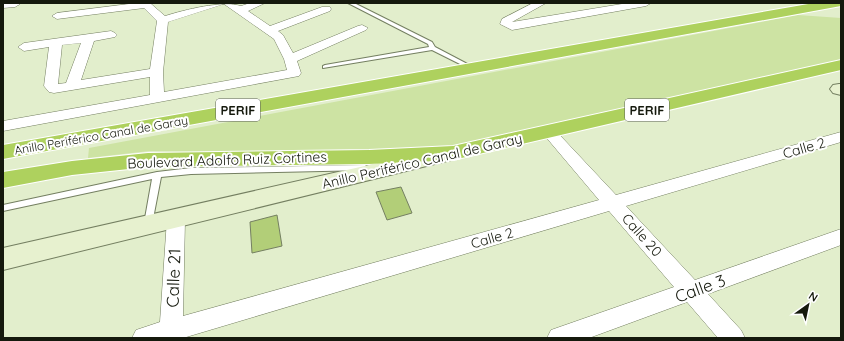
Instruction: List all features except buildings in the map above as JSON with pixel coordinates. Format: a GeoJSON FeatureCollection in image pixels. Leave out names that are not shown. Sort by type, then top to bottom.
{"type":"FeatureCollection","features":[{"type":"Feature","properties":{"kind":"highway","name":"Anillo Periférico Canal de Garay"},"geometry":{"type":"LineString","coordinates":[[3,152],[837,3]]}},
{"type":"Feature","properties":{"kind":"highway"},"geometry":{"type":"LineString","coordinates":[[808,9],[841,12]]}},
{"type":"Feature","properties":{"kind":"highway","name":"Anillo Periférico Canal de Garay"},"geometry":{"type":"LineString","coordinates":[[453,153],[841,65]]}},
{"type":"Feature","properties":{"kind":"highway","name":"Boulevard Adolfo Ruiz Cortines"},"geometry":{"type":"LineString","coordinates":[[3,180],[72,168],[148,160],[369,157],[453,153]]}},
{"type":"Feature","properties":{"kind":"main road","name":"Anillo Periférico Canal de Garay"},"geometry":{"type":"LineString","coordinates":[[3,259],[453,153]]}},
{"type":"Feature","properties":{"kind":"street"},"geometry":{"type":"LineString","coordinates":[[163,20],[220,3]]}},
{"type":"Feature","properties":{"kind":"street"},"geometry":{"type":"LineString","coordinates":[[3,126],[294,73],[290,59],[279,37],[229,3]]}},
{"type":"Feature","properties":{"kind":"street"},"geometry":{"type":"LineString","coordinates":[[240,10],[260,3]]}},
{"type":"Feature","properties":{"kind":"street"},"geometry":{"type":"LineString","coordinates":[[541,3],[506,21],[506,24],[512,27],[646,3]]}},
{"type":"Feature","properties":{"kind":"street"},"geometry":{"type":"LineString","coordinates":[[3,5],[15,4]]}},
{"type":"Feature","properties":{"kind":"street"},"geometry":{"type":"LineString","coordinates":[[57,16],[145,4],[163,20]]}},
{"type":"Feature","properties":{"kind":"street"},"geometry":{"type":"LineString","coordinates":[[270,30],[326,9]]}},
{"type":"Feature","properties":{"kind":"street"},"geometry":{"type":"LineString","coordinates":[[157,99],[156,72],[163,20]]}},
{"type":"Feature","properties":{"kind":"street"},"geometry":{"type":"LineString","coordinates":[[290,59],[362,28]]}},
{"type":"Feature","properties":{"kind":"street"},"geometry":{"type":"LineString","coordinates":[[24,47],[111,35]]}},
{"type":"Feature","properties":{"kind":"street"},"geometry":{"type":"LineString","coordinates":[[72,86],[88,38]]}},
{"type":"Feature","properties":{"kind":"street"},"geometry":{"type":"LineString","coordinates":[[56,43],[51,86],[54,89],[156,72]]}},
{"type":"Feature","properties":{"kind":"street","name":"Calle 20"},"geometry":{"type":"LineString","coordinates":[[550,132],[733,338]]}},
{"type":"Feature","properties":{"kind":"street","name":"Calle 2"},"geometry":{"type":"LineString","coordinates":[[144,338],[171,334],[841,137]]}},
{"type":"Feature","properties":{"kind":"street","name":"Calle 21"},"geometry":{"type":"LineString","coordinates":[[171,334],[176,219]]}},
{"type":"Feature","properties":{"kind":"street","name":"Calle 3"},"geometry":{"type":"LineString","coordinates":[[559,338],[841,237]]}},
{"type":"Feature","properties":{"kind":"lane"},"geometry":{"type":"LineString","coordinates":[[350,3],[430,44],[433,48],[472,68]]}},
{"type":"Feature","properties":{"kind":"lane"},"geometry":{"type":"LineString","coordinates":[[325,67],[433,48]]}},
{"type":"Feature","properties":{"kind":"lane"},"geometry":{"type":"LineString","coordinates":[[3,208],[156,175],[191,171],[388,168]]}},
{"type":"Feature","properties":{"kind":"lane"},"geometry":{"type":"LineString","coordinates":[[148,226],[156,175]]}},
{"type":"Feature","properties":{"kind":"green space"},"geometry":{"type":"Polygon","coordinates":[[[798,15],[841,18],[841,62],[448,158],[150,151],[88,158],[89,148],[798,15]]]}}]}
